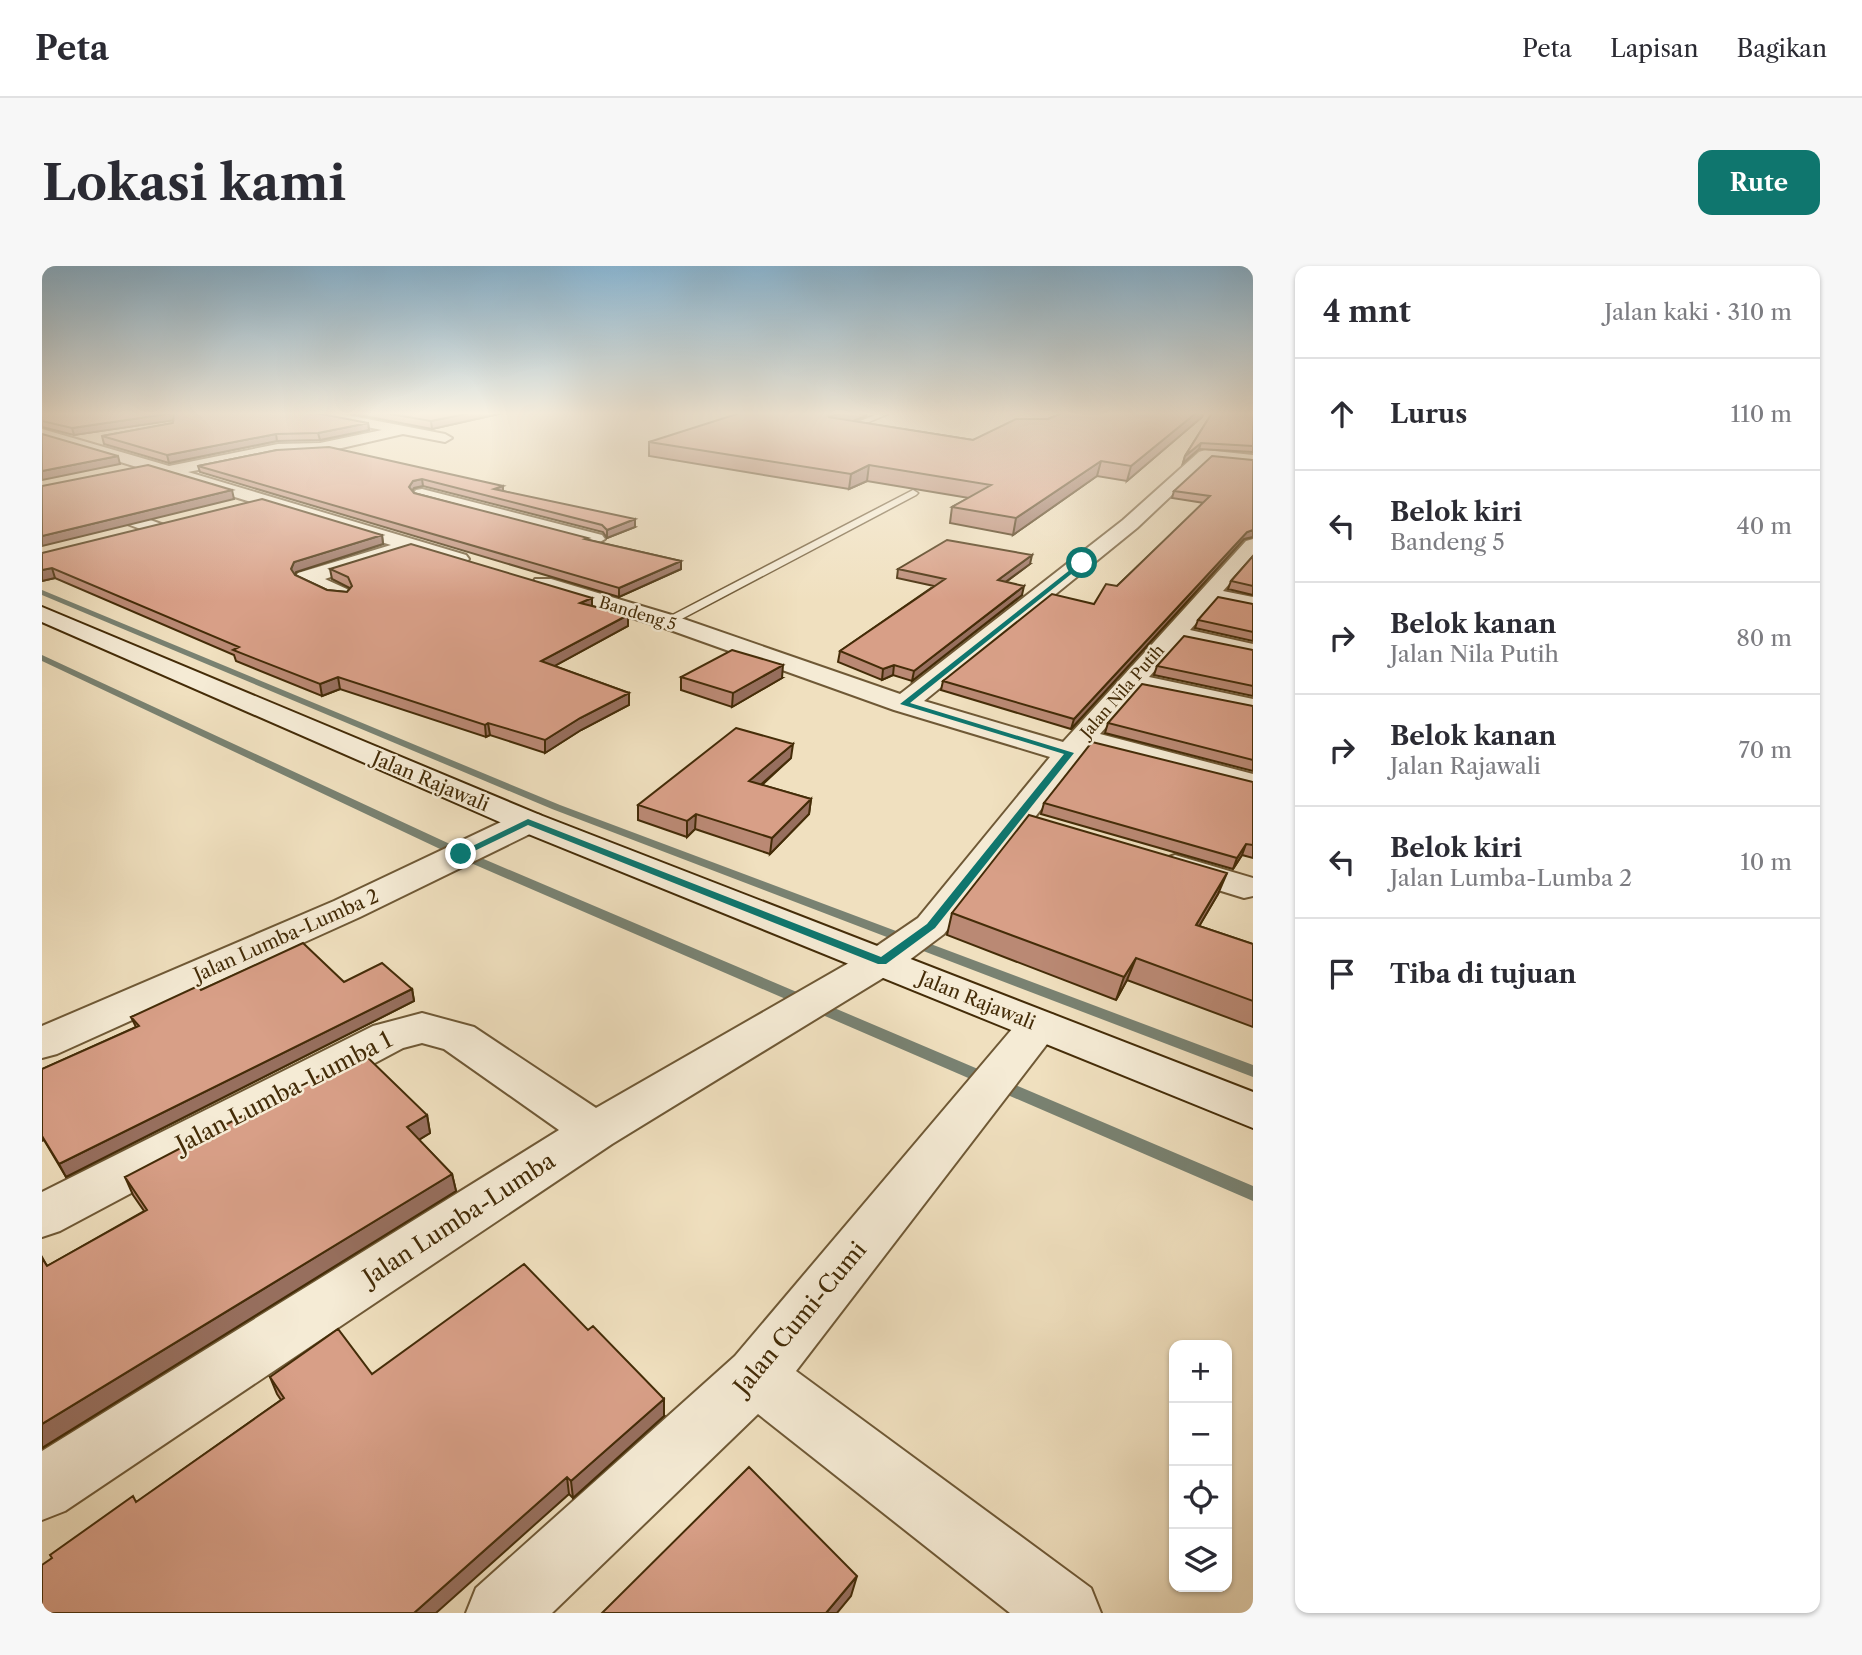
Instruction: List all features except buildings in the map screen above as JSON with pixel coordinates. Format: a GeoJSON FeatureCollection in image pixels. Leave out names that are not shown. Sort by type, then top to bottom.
{"type":"FeatureCollection","features":[{"type":"Feature","properties":{"kind":"street"},"geometry":{"type":"LineString","coordinates":[[180,476],[480,566]]}},
{"type":"Feature","properties":{"kind":"street"},"geometry":{"type":"LineString","coordinates":[[904,704],[1130,524],[1182,476]]}},
{"type":"Feature","properties":{"kind":"street"},"geometry":{"type":"LineString","coordinates":[[422,494],[595,539]]}},
{"type":"Feature","properties":{"kind":"street"},"geometry":{"type":"LineString","coordinates":[[221,510],[262,500]]}},
{"type":"Feature","properties":{"kind":"street"},"geometry":{"type":"LineString","coordinates":[[117,514],[196,542]]}},
{"type":"Feature","properties":{"kind":"street"},"geometry":{"type":"LineString","coordinates":[[116,536],[180,520]]}},
{"type":"Feature","properties":{"kind":"street"},"geometry":{"type":"LineString","coordinates":[[341,595],[306,578],[474,535],[520,520]]}},
{"type":"Feature","properties":{"kind":"street","name":"Jalan Nila Putih"},"geometry":{"type":"LineString","coordinates":[[882,961],[931,926],[1075,745],[1130,681],[1208,595],[1249,557]]}},
{"type":"Feature","properties":{"kind":"street","name":"Bandeng 5"},"geometry":{"type":"LineString","coordinates":[[520,578],[667,621],[904,704],[1075,745],[1253,783]]}},
{"type":"Feature","properties":{"kind":"street"},"geometry":{"type":"LineString","coordinates":[[1208,595],[1253,604]]}},
{"type":"Feature","properties":{"kind":"street","name":"Jalan Rajawali"},"geometry":{"type":"LineString","coordinates":[[42,614],[528,822],[1253,1111]]}},
{"type":"Feature","properties":{"kind":"street"},"geometry":{"type":"LineString","coordinates":[[1173,633],[1253,651]]}},
{"type":"Feature","properties":{"kind":"street"},"geometry":{"type":"LineString","coordinates":[[1130,681],[1253,707]]}},
{"type":"Feature","properties":{"kind":"street"},"geometry":{"type":"LineString","coordinates":[[1015,819],[1053,830]]}},
{"type":"Feature","properties":{"kind":"street","name":"Jalan Lumba-Lumba 2"},"geometry":{"type":"LineString","coordinates":[[42,1043],[347,909],[528,822]]}},
{"type":"Feature","properties":{"kind":"street"},"geometry":{"type":"LineString","coordinates":[[1142,856],[1244,887]]}},
{"type":"Feature","properties":{"kind":"street","name":"Jalan Lumba-Lumba"},"geometry":{"type":"LineString","coordinates":[[42,1488],[595,1131],[882,961]]}},
{"type":"Feature","properties":{"kind":"street","name":"Jalan Cumi-Cumi"},"geometry":{"type":"LineString","coordinates":[[501,1613],[756,1376],[1039,1025]]}},
{"type":"Feature","properties":{"kind":"street","name":"Jalan Lumba-Lumba 1"},"geometry":{"type":"LineString","coordinates":[[42,1216],[388,1037],[422,1028],[459,1038],[595,1131]]}},
{"type":"Feature","properties":{"kind":"street"},"geometry":{"type":"LineString","coordinates":[[756,1376],[1051,1608]]}},
{"type":"Feature","properties":{"kind":"lane"},"geometry":{"type":"LineString","coordinates":[[667,621],[913,493]]}},
{"type":"Feature","properties":{"kind":"waterway"},"geometry":{"type":"LineString","coordinates":[[42,592],[556,807],[1253,1071]]}},
{"type":"Feature","properties":{"kind":"waterway"},"geometry":{"type":"LineString","coordinates":[[42,658],[461,854],[1253,1194]]}},
{"type":"Feature","properties":{"kind":"route"},"geometry":{"type":"LineString","coordinates":[[461,854],[528,822],[882,961],[931,926],[1069,753],[904,704],[1082,563]]}}]}
